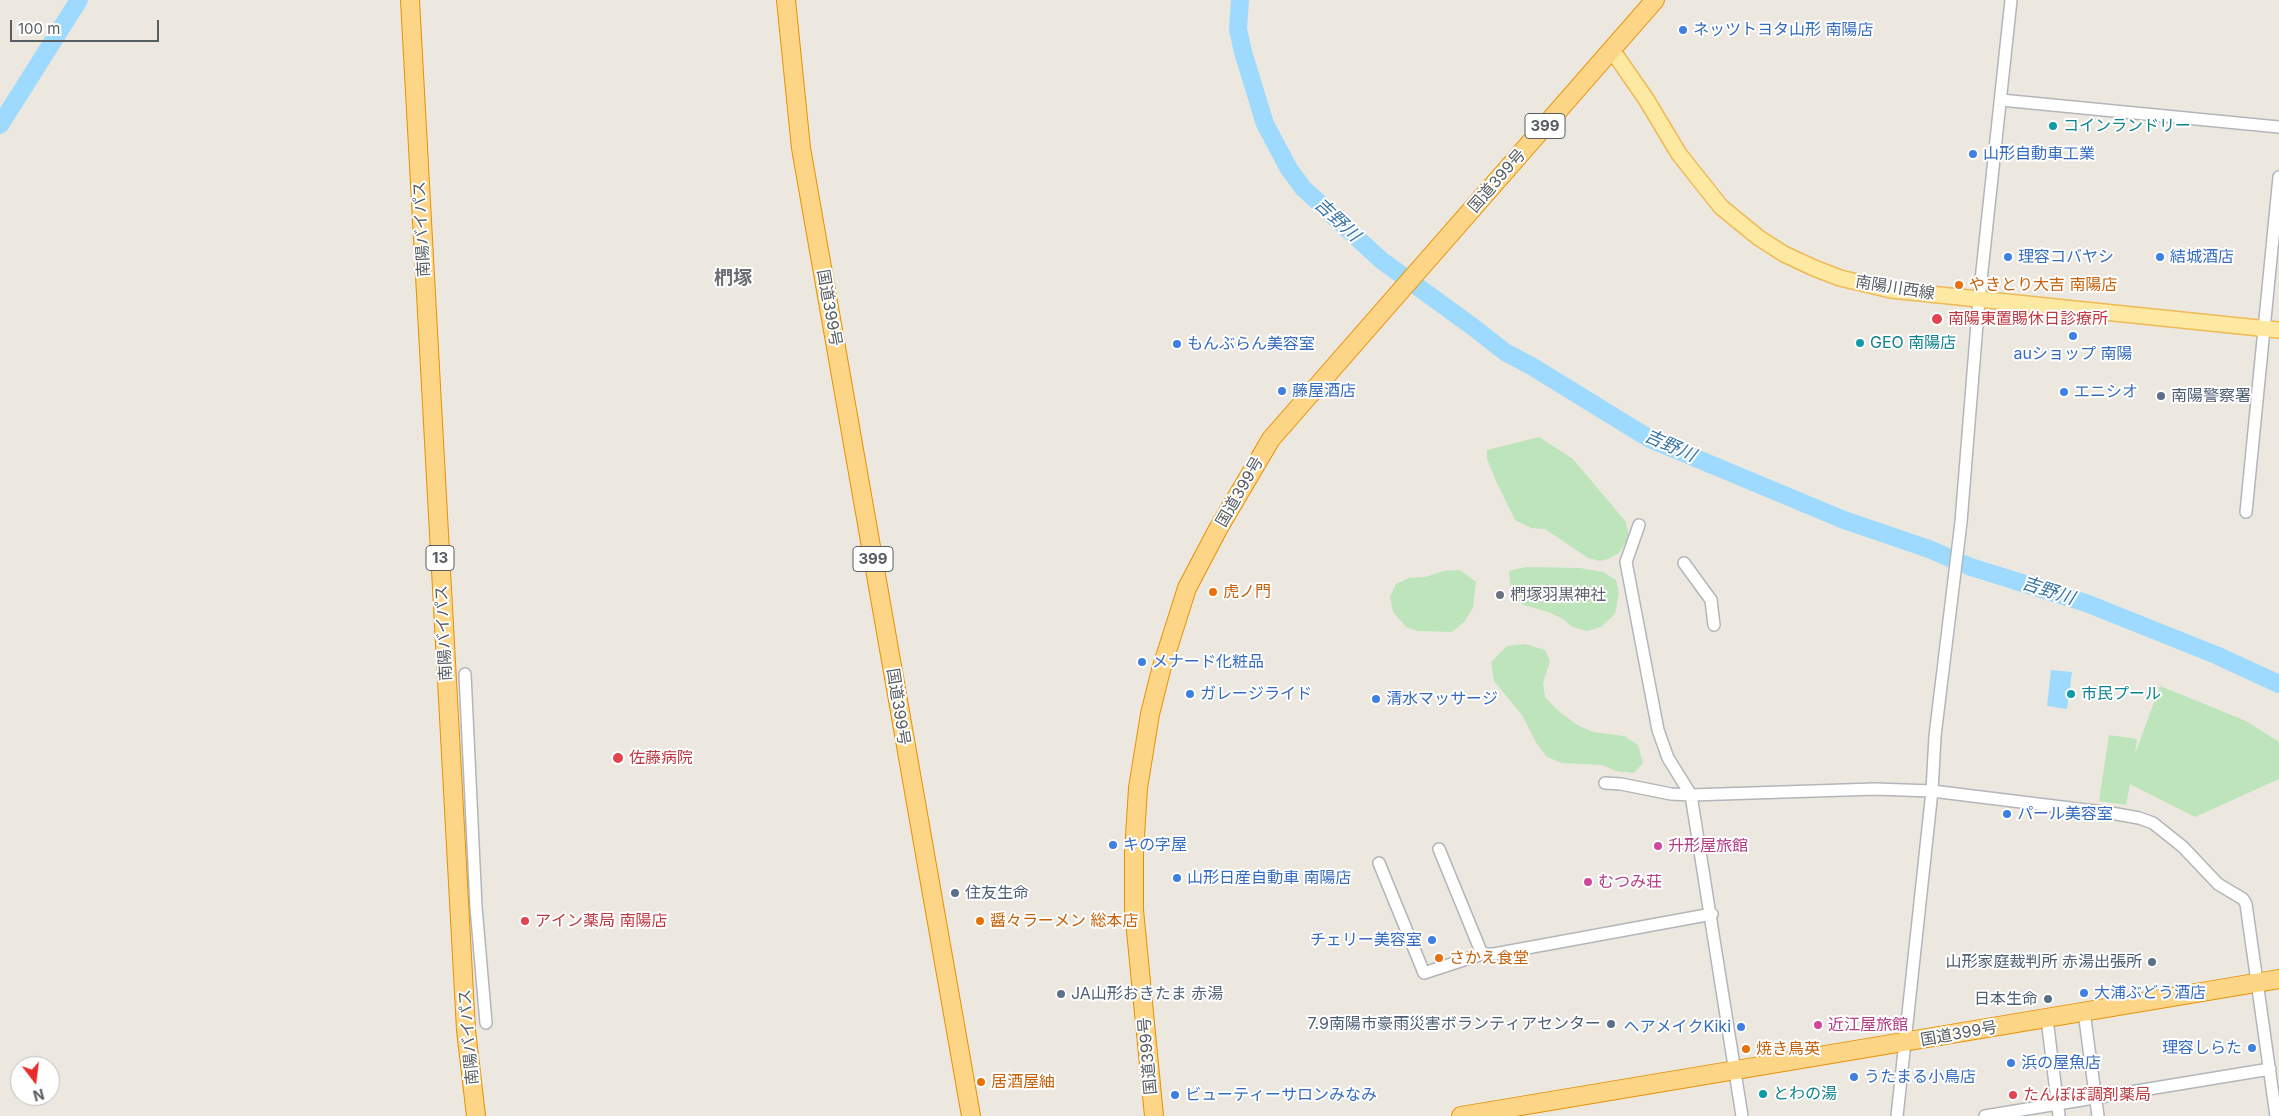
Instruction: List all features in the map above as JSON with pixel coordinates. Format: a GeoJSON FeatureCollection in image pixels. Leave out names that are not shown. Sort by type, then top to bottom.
{"type":"FeatureCollection","features":[{"type":"Feature","properties":{"kind":"highway","name":"南陽バイパス"},"geometry":{"type":"LineString","coordinates":[[410,0],[466,1030],[476,1116]]}},
{"type":"Feature","properties":{"kind":"highway","name":"国道399号"},"geometry":{"type":"LineString","coordinates":[[786,0],[801,148],[971,1116]]}},
{"type":"Feature","properties":{"kind":"highway","name":"国道399号"},"geometry":{"type":"LineString","coordinates":[[1154,1116],[1134,910],[1134,852],[1138,788],[1150,714],[1161,670],[1188,588],[1253,468],[1271,439],[1655,0]]}},
{"type":"Feature","properties":{"kind":"highway","name":"国道399号"},"geometry":{"type":"LineString","coordinates":[[1461,1116],[1734,1072],[2279,979]]}},
{"type":"Feature","properties":{"kind":"main road","name":"南陽川西線"},"geometry":{"type":"LineString","coordinates":[[1612,50],[1646,99],[1679,154],[1702,186],[1721,207],[1759,238],[1784,254],[1814,268],[1866,285],[1891,290],[2271,329]]}},
{"type":"Feature","properties":{"kind":"street"},"geometry":{"type":"LineString","coordinates":[[1897,1116],[1932,791],[1935,736],[1961,522],[1979,300],[2011,0]]}},
{"type":"Feature","properties":{"kind":"street"},"geometry":{"type":"LineString","coordinates":[[2001,100],[2279,127]]}},
{"type":"Feature","properties":{"kind":"street"},"geometry":{"type":"LineString","coordinates":[[2246,512],[2271,329],[2279,177]]}},
{"type":"Feature","properties":{"kind":"street"},"geometry":{"type":"LineString","coordinates":[[1639,525],[1626,562],[1658,730],[1668,758],[1692,795],[1742,1116]]}},
{"type":"Feature","properties":{"kind":"street"},"geometry":{"type":"LineString","coordinates":[[1684,562],[1711,600],[1714,625]]}},
{"type":"Feature","properties":{"kind":"street"},"geometry":{"type":"LineString","coordinates":[[465,674],[476,907],[486,1024]]}},
{"type":"Feature","properties":{"kind":"street"},"geometry":{"type":"LineString","coordinates":[[1605,783],[1621,784],[1671,794],[1692,795],[1875,789],[1932,791],[2111,813],[2153,823],[2183,848],[2218,884],[2243,899],[2246,904],[2259,982],[2276,1116]]}},
{"type":"Feature","properties":{"kind":"street"},"geometry":{"type":"LineString","coordinates":[[1439,849],[1482,954]]}},
{"type":"Feature","properties":{"kind":"street"},"geometry":{"type":"LineString","coordinates":[[1379,863],[1424,973],[1482,954],[1494,954],[1712,914]]}},
{"type":"Feature","properties":{"kind":"street"},"geometry":{"type":"LineString","coordinates":[[2084,1012],[2098,1116]]}},
{"type":"Feature","properties":{"kind":"street"},"geometry":{"type":"LineString","coordinates":[[2047,1019],[2059,1116]]}},
{"type":"Feature","properties":{"kind":"street"},"geometry":{"type":"LineString","coordinates":[[1986,1116],[2270,1069]]}},
{"type":"Feature","properties":{"kind":"green space"},"geometry":{"type":"Polygon","coordinates":[[[1539,437],[1573,459],[1626,522],[1629,537],[1619,553],[1600,561],[1588,558],[1545,529],[1531,528],[1515,520],[1487,459],[1487,450],[1539,437]]]}},
{"type":"Feature","properties":{"kind":"green space"},"geometry":{"type":"Polygon","coordinates":[[[1526,567],[1580,568],[1603,572],[1616,580],[1619,593],[1615,614],[1601,627],[1587,631],[1572,627],[1563,619],[1548,612],[1524,605],[1511,592],[1509,571],[1526,567]]]}},
{"type":"Feature","properties":{"kind":"green space"},"geometry":{"type":"Polygon","coordinates":[[[1460,570],[1476,582],[1473,608],[1464,622],[1452,632],[1417,631],[1406,627],[1393,612],[1390,597],[1396,584],[1409,578],[1425,577],[1443,571],[1460,570]]]}},
{"type":"Feature","properties":{"kind":"green space"},"geometry":{"type":"Polygon","coordinates":[[[1525,644],[1545,650],[1550,661],[1543,683],[1545,697],[1556,709],[1577,725],[1593,732],[1624,736],[1638,745],[1643,763],[1634,773],[1616,771],[1602,765],[1562,763],[1547,757],[1537,744],[1522,715],[1494,681],[1491,662],[1507,646],[1525,644]]]}},
{"type":"Feature","properties":{"kind":"green space"},"geometry":{"type":"Polygon","coordinates":[[[2160,686],[2246,721],[2279,742],[2279,779],[2195,817],[2130,784],[2126,805],[2099,801],[2109,735],[2137,739],[2135,754],[2160,686]]]}},
{"type":"Feature","properties":{"kind":"water"},"geometry":{"type":"Polygon","coordinates":[[[2051,670],[2072,672],[2067,709],[2047,706],[2051,670]]]}},
{"type":"Feature","properties":{"kind":"waterway"},"geometry":{"type":"LineString","coordinates":[[0,125],[79,0]]}},
{"type":"Feature","properties":{"kind":"waterway","name":"吉野川"},"geometry":{"type":"LineString","coordinates":[[1240,0],[1238,29],[1265,124],[1289,169],[1303,188],[1381,260],[1505,352],[1533,367],[1650,439],[1844,520],[1929,549],[1971,567],[2086,603],[2216,655],[2279,684]]}},
{"type":"Feature","properties":{"kind":"place","name":"ネッツトヨタ山形 南陽店"},"geometry":{"type":"Point","coordinates":[1683,30]}},
{"type":"Feature","properties":{"kind":"place","name":"コインランドリー"},"geometry":{"type":"Point","coordinates":[2053,126]}},
{"type":"Feature","properties":{"kind":"place","name":"山形自動車工業"},"geometry":{"type":"Point","coordinates":[1973,154]}},
{"type":"Feature","properties":{"kind":"place","name":"理容コバヤシ"},"geometry":{"type":"Point","coordinates":[2008,257]}},
{"type":"Feature","properties":{"kind":"place","name":"結城酒店"},"geometry":{"type":"Point","coordinates":[2160,257]}},
{"type":"Feature","properties":{"kind":"place","name":"やきとり大吉 南陽店"},"geometry":{"type":"Point","coordinates":[1959,285]}},
{"type":"Feature","properties":{"kind":"place","name":"南陽東置賜休日診療所"},"geometry":{"type":"Point","coordinates":[1937,319]}},
{"type":"Feature","properties":{"kind":"place","name":"auショップ 南陽"},"geometry":{"type":"Point","coordinates":[2073,336]}},
{"type":"Feature","properties":{"kind":"place","name":"GEO 南陽店"},"geometry":{"type":"Point","coordinates":[1860,343]}},
{"type":"Feature","properties":{"kind":"place","name":"もんぶらん美容室"},"geometry":{"type":"Point","coordinates":[1177,344]}},
{"type":"Feature","properties":{"kind":"place","name":"藤屋酒店"},"geometry":{"type":"Point","coordinates":[1282,391]}},
{"type":"Feature","properties":{"kind":"place","name":"エニシオ"},"geometry":{"type":"Point","coordinates":[2064,392]}},
{"type":"Feature","properties":{"kind":"place","name":"南陽警察署"},"geometry":{"type":"Point","coordinates":[2161,396]}},
{"type":"Feature","properties":{"kind":"place","name":"虎ノ門"},"geometry":{"type":"Point","coordinates":[1213,592]}},
{"type":"Feature","properties":{"kind":"place","name":"椚塚羽黒神社"},"geometry":{"type":"Point","coordinates":[1500,595]}},
{"type":"Feature","properties":{"kind":"place","name":"メナード化粧品"},"geometry":{"type":"Point","coordinates":[1142,662]}},
{"type":"Feature","properties":{"kind":"place","name":"ガレージライド"},"geometry":{"type":"Point","coordinates":[1190,694]}},
{"type":"Feature","properties":{"kind":"place","name":"市民プール"},"geometry":{"type":"Point","coordinates":[2071,694]}},
{"type":"Feature","properties":{"kind":"place","name":"清水マッサージ"},"geometry":{"type":"Point","coordinates":[1376,699]}},
{"type":"Feature","properties":{"kind":"place","name":"佐藤病院"},"geometry":{"type":"Point","coordinates":[618,758]}},
{"type":"Feature","properties":{"kind":"place","name":"パール美容室"},"geometry":{"type":"Point","coordinates":[2007,814]}},
{"type":"Feature","properties":{"kind":"place","name":"キの字屋"},"geometry":{"type":"Point","coordinates":[1113,845]}},
{"type":"Feature","properties":{"kind":"place","name":"升形屋旅館"},"geometry":{"type":"Point","coordinates":[1658,846]}},
{"type":"Feature","properties":{"kind":"place","name":"山形日産自動車 南陽店"},"geometry":{"type":"Point","coordinates":[1177,878]}},
{"type":"Feature","properties":{"kind":"place","name":"むつみ荘"},"geometry":{"type":"Point","coordinates":[1588,882]}},
{"type":"Feature","properties":{"kind":"place","name":"住友生命"},"geometry":{"type":"Point","coordinates":[955,893]}},
{"type":"Feature","properties":{"kind":"place","name":"アイン薬局 南陽店"},"geometry":{"type":"Point","coordinates":[525,921]}},
{"type":"Feature","properties":{"kind":"place","name":"醤々ラーメン 総本店"},"geometry":{"type":"Point","coordinates":[980,921]}},
{"type":"Feature","properties":{"kind":"place","name":"チェリー美容室"},"geometry":{"type":"Point","coordinates":[1432,940]}},
{"type":"Feature","properties":{"kind":"place","name":"さかえ食堂"},"geometry":{"type":"Point","coordinates":[1439,958]}},
{"type":"Feature","properties":{"kind":"place","name":"山形家庭裁判所 赤湯出張所"},"geometry":{"type":"Point","coordinates":[2152,962]}},
{"type":"Feature","properties":{"kind":"place","name":"大浦ぶどう酒店"},"geometry":{"type":"Point","coordinates":[2084,993]}},
{"type":"Feature","properties":{"kind":"place","name":"JA山形おきたま 赤湯"},"geometry":{"type":"Point","coordinates":[1061,994]}},
{"type":"Feature","properties":{"kind":"place","name":"日本生命"},"geometry":{"type":"Point","coordinates":[2048,999]}},
{"type":"Feature","properties":{"kind":"place","name":"7.9南陽市豪雨災害ボランティアセンター"},"geometry":{"type":"Point","coordinates":[1611,1024]}},
{"type":"Feature","properties":{"kind":"place","name":"近江屋旅館"},"geometry":{"type":"Point","coordinates":[1818,1025]}},
{"type":"Feature","properties":{"kind":"place","name":"ヘアメイクKiki"},"geometry":{"type":"Point","coordinates":[1741,1027]}},
{"type":"Feature","properties":{"kind":"place","name":"理容しらた"},"geometry":{"type":"Point","coordinates":[2252,1048]}},
{"type":"Feature","properties":{"kind":"place","name":"焼き鳥英"},"geometry":{"type":"Point","coordinates":[1746,1049]}},
{"type":"Feature","properties":{"kind":"place","name":"浜の屋魚店"},"geometry":{"type":"Point","coordinates":[2011,1063]}},
{"type":"Feature","properties":{"kind":"place","name":"うたまる小鳥店"},"geometry":{"type":"Point","coordinates":[1854,1077]}},
{"type":"Feature","properties":{"kind":"place","name":"居酒屋紬"},"geometry":{"type":"Point","coordinates":[981,1082]}},
{"type":"Feature","properties":{"kind":"place","name":"とわの湯"},"geometry":{"type":"Point","coordinates":[1763,1094]}},
{"type":"Feature","properties":{"kind":"place","name":"ビューティーサロンみなみ"},"geometry":{"type":"Point","coordinates":[1175,1095]}},
{"type":"Feature","properties":{"kind":"place","name":"たんぽぽ調剤薬局"},"geometry":{"type":"Point","coordinates":[2013,1095]}},
{"type":"Feature","properties":{"kind":"district","name":"椚塚"},"geometry":{"type":"Point","coordinates":[733,278]}}]}
